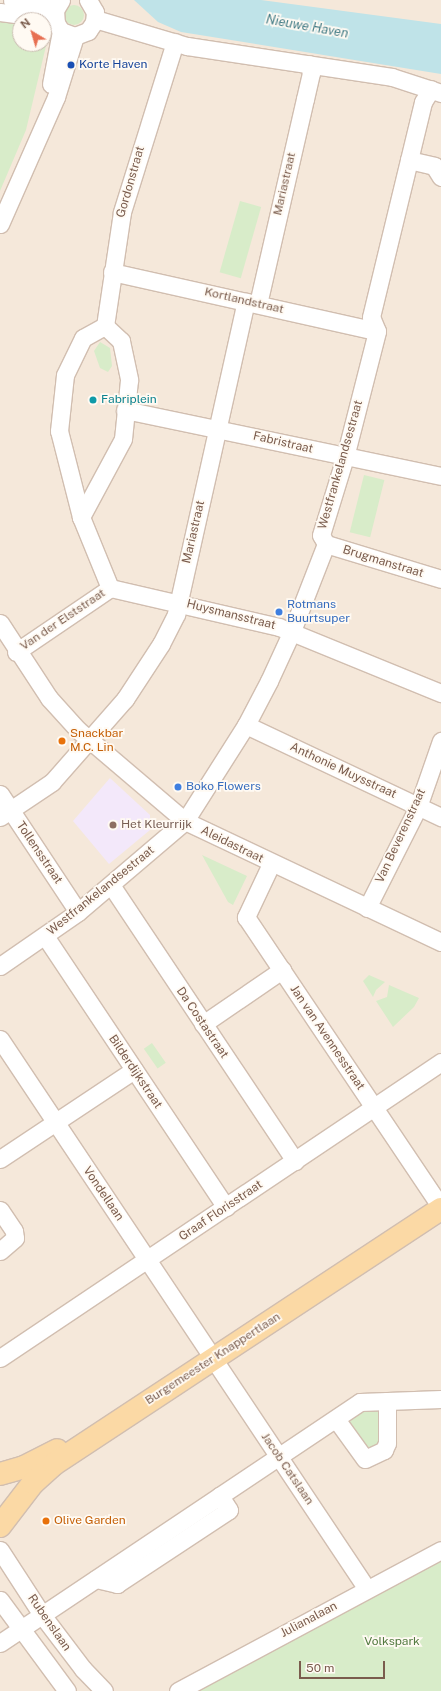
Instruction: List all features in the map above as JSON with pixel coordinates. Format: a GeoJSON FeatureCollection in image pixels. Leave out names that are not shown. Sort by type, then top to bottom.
{"type":"FeatureCollection","features":[{"type":"Feature","properties":{"kind":"main road","name":"Burgemeester Knappertlaan"},"geometry":{"type":"LineString","coordinates":[[0,1474],[44,1458],[210,1353],[439,1201]]}},
{"type":"Feature","properties":{"kind":"main road","name":"Burgemeester Knappertlaan"},"geometry":{"type":"LineString","coordinates":[[0,1526],[42,1474],[210,1353]]}},
{"type":"Feature","properties":{"kind":"street"},"geometry":{"type":"LineString","coordinates":[[12,0],[61,18],[88,31],[91,5],[129,21],[138,29],[175,42],[392,76],[436,91]]}},
{"type":"Feature","properties":{"kind":"street"},"geometry":{"type":"LineString","coordinates":[[0,12],[61,18]]}},
{"type":"Feature","properties":{"kind":"street"},"geometry":{"type":"LineString","coordinates":[[0,224],[46,118],[61,18]]}},
{"type":"Feature","properties":{"kind":"street","name":"Gordonstraat"},"geometry":{"type":"LineString","coordinates":[[105,326],[122,212],[175,42]]}},
{"type":"Feature","properties":{"kind":"street","name":"Mariastraat"},"geometry":{"type":"LineString","coordinates":[[5,813],[52,782],[125,699],[161,644],[179,602],[218,428],[308,86],[310,64]]}},
{"type":"Feature","properties":{"kind":"street","name":"Westfrankelandsestraat"},"geometry":{"type":"LineString","coordinates":[[0,966],[46,936],[78,912],[185,821],[246,725],[292,631],[326,544],[321,535],[345,457],[377,331],[371,317],[423,102],[436,91]]}},
{"type":"Feature","properties":{"kind":"street"},"geometry":{"type":"LineString","coordinates":[[409,160],[434,166],[441,177]]}},
{"type":"Feature","properties":{"kind":"street","name":"Kortlandstraat"},"geometry":{"type":"LineString","coordinates":[[112,272],[377,331]]}},
{"type":"Feature","properties":{"kind":"street"},"geometry":{"type":"LineString","coordinates":[[81,517],[123,439],[129,380],[121,341],[105,326],[83,338],[65,375],[59,431],[81,517],[110,588]]}},
{"type":"Feature","properties":{"kind":"street","name":"Fabristraat"},"geometry":{"type":"LineString","coordinates":[[125,410],[218,428],[345,457],[441,476]]}},
{"type":"Feature","properties":{"kind":"street","name":"Brugmanstraat"},"geometry":{"type":"LineString","coordinates":[[326,544],[441,579]]}},
{"type":"Feature","properties":{"kind":"street","name":"Huysmansstraat"},"geometry":{"type":"LineString","coordinates":[[110,588],[179,602],[292,631],[441,693]]}},
{"type":"Feature","properties":{"kind":"street","name":"Van der Elststraat"},"geometry":{"type":"LineString","coordinates":[[16,652],[110,588]]}},
{"type":"Feature","properties":{"kind":"street","name":"Aleidastraat"},"geometry":{"type":"LineString","coordinates":[[0,623],[16,652],[49,698],[89,739],[185,821],[271,864],[441,942]]}},
{"type":"Feature","properties":{"kind":"street","name":"Anthonie Muysstraat"},"geometry":{"type":"LineString","coordinates":[[246,725],[441,817]]}},
{"type":"Feature","properties":{"kind":"street","name":"Van Beverenstraat"},"geometry":{"type":"LineString","coordinates":[[367,908],[418,807],[441,741]]}},
{"type":"Feature","properties":{"kind":"street","name":"Tollensstraat"},"geometry":{"type":"LineString","coordinates":[[0,794],[5,813],[78,912]]}},
{"type":"Feature","properties":{"kind":"street","name":"Jan van Avennesstraat"},"geometry":{"type":"LineString","coordinates":[[271,864],[246,918],[439,1201]]}},
{"type":"Feature","properties":{"kind":"street","name":"Da Costastraat"},"geometry":{"type":"LineString","coordinates":[[111,885],[295,1160]]}},
{"type":"Feature","properties":{"kind":"street","name":"Bilderdijkstraat"},"geometry":{"type":"LineString","coordinates":[[46,936],[226,1207]]}},
{"type":"Feature","properties":{"kind":"street"},"geometry":{"type":"LineString","coordinates":[[203,1024],[282,970]]}},
{"type":"Feature","properties":{"kind":"street","name":"Vondellaan"},"geometry":{"type":"LineString","coordinates":[[0,1039],[210,1353]]}},
{"type":"Feature","properties":{"kind":"street","name":"Graaf Florisstraat"},"geometry":{"type":"LineString","coordinates":[[0,1358],[441,1062]]}},
{"type":"Feature","properties":{"kind":"street"},"geometry":{"type":"LineString","coordinates":[[0,1159],[134,1070]]}},
{"type":"Feature","properties":{"kind":"street"},"geometry":{"type":"LineString","coordinates":[[0,1210],[14,1231],[15,1238],[0,1251]]}},
{"type":"Feature","properties":{"kind":"street","name":"Jacob Catslaan"},"geometry":{"type":"LineString","coordinates":[[210,1353],[367,1589]]}},
{"type":"Feature","properties":{"kind":"street"},"geometry":{"type":"LineString","coordinates":[[0,1643],[20,1628],[96,1579],[117,1584],[229,1510],[220,1496],[360,1402],[441,1399]]}},
{"type":"Feature","properties":{"kind":"street"},"geometry":{"type":"LineString","coordinates":[[336,1419],[365,1459],[384,1450],[387,1443],[387,1401]]}},
{"type":"Feature","properties":{"kind":"street","name":"Rubenslaan"},"geometry":{"type":"LineString","coordinates":[[0,1550],[42,1615],[83,1669],[104,1691]]}},
{"type":"Feature","properties":{"kind":"street","name":"Julianalaan"},"geometry":{"type":"LineString","coordinates":[[178,1691],[441,1550]]}},
{"type":"Feature","properties":{"kind":"street"},"geometry":{"type":"LineString","coordinates":[[0,1600],[67,1691]]}},
{"type":"Feature","properties":{"kind":"shaded area"},"geometry":{"type":"Polygon","coordinates":[[[0,0],[441,0],[441,1691],[0,1691],[0,0]]]}},
{"type":"Feature","properties":{"kind":"shaded area","name":"Het Kleurrijk"},"geometry":{"type":"Polygon","coordinates":[[[110,778],[150,815],[150,830],[109,864],[73,821],[110,778]]]}},
{"type":"Feature","properties":{"kind":"green space"},"geometry":{"type":"Polygon","coordinates":[[[74,5],[81,8],[84,15],[81,22],[74,25],[67,22],[64,15],[67,8],[74,5]]]}},
{"type":"Feature","properties":{"kind":"green space"},"geometry":{"type":"Polygon","coordinates":[[[0,15],[12,18],[12,52],[45,52],[26,130],[0,191],[0,15]]]}},
{"type":"Feature","properties":{"kind":"green space"},"geometry":{"type":"Polygon","coordinates":[[[240,201],[261,207],[241,278],[220,272],[240,201]]]}},
{"type":"Feature","properties":{"kind":"green space"},"geometry":{"type":"Polygon","coordinates":[[[100,342],[110,348],[112,366],[108,372],[100,368],[94,351],[100,342]]]}},
{"type":"Feature","properties":{"kind":"green space"},"geometry":{"type":"Polygon","coordinates":[[[364,475],[384,480],[370,537],[350,532],[364,475]]]}},
{"type":"Feature","properties":{"kind":"green space"},"geometry":{"type":"Polygon","coordinates":[[[202,855],[247,876],[233,905],[228,902],[202,855]]]}},
{"type":"Feature","properties":{"kind":"green space"},"geometry":{"type":"Polygon","coordinates":[[[369,975],[385,982],[376,990],[373,997],[363,981],[369,975]]]}},
{"type":"Feature","properties":{"kind":"green space"},"geometry":{"type":"Polygon","coordinates":[[[389,985],[419,998],[414,1007],[393,1027],[376,1001],[387,997],[389,985]]]}},
{"type":"Feature","properties":{"kind":"green space"},"geometry":{"type":"Polygon","coordinates":[[[152,1043],[166,1063],[158,1068],[144,1049],[152,1043]]]}},
{"type":"Feature","properties":{"kind":"green space"},"geometry":{"type":"Polygon","coordinates":[[[361,1409],[377,1409],[379,1412],[382,1444],[369,1452],[347,1422],[347,1419],[361,1409]]]}},
{"type":"Feature","properties":{"kind":"green space","name":"Volkspark"},"geometry":{"type":"Polygon","coordinates":[[[441,1561],[441,1691],[199,1691],[376,1596],[441,1561]]]}},
{"type":"Feature","properties":{"kind":"water","name":"Nieuwe Haven"},"geometry":{"type":"Polygon","coordinates":[[[134,0],[261,0],[441,24],[441,74],[181,32],[158,22],[134,0]]]}},
{"type":"Feature","properties":{"kind":"place","name":"Korte Haven"},"geometry":{"type":"Point","coordinates":[71,65]}},
{"type":"Feature","properties":{"kind":"place","name":"Fabriplein"},"geometry":{"type":"Point","coordinates":[93,400]}},
{"type":"Feature","properties":{"kind":"place","name":"Rotmans Buurtsuper"},"geometry":{"type":"Point","coordinates":[279,612]}},
{"type":"Feature","properties":{"kind":"place","name":"Snackbar M.C. Lin"},"geometry":{"type":"Point","coordinates":[62,741]}},
{"type":"Feature","properties":{"kind":"place","name":"Boko Flowers"},"geometry":{"type":"Point","coordinates":[178,787]}},
{"type":"Feature","properties":{"kind":"place","name":"Het Kleurrijk"},"geometry":{"type":"Point","coordinates":[113,825]}},
{"type":"Feature","properties":{"kind":"place","name":"Olive Garden"},"geometry":{"type":"Point","coordinates":[46,1521]}}]}
